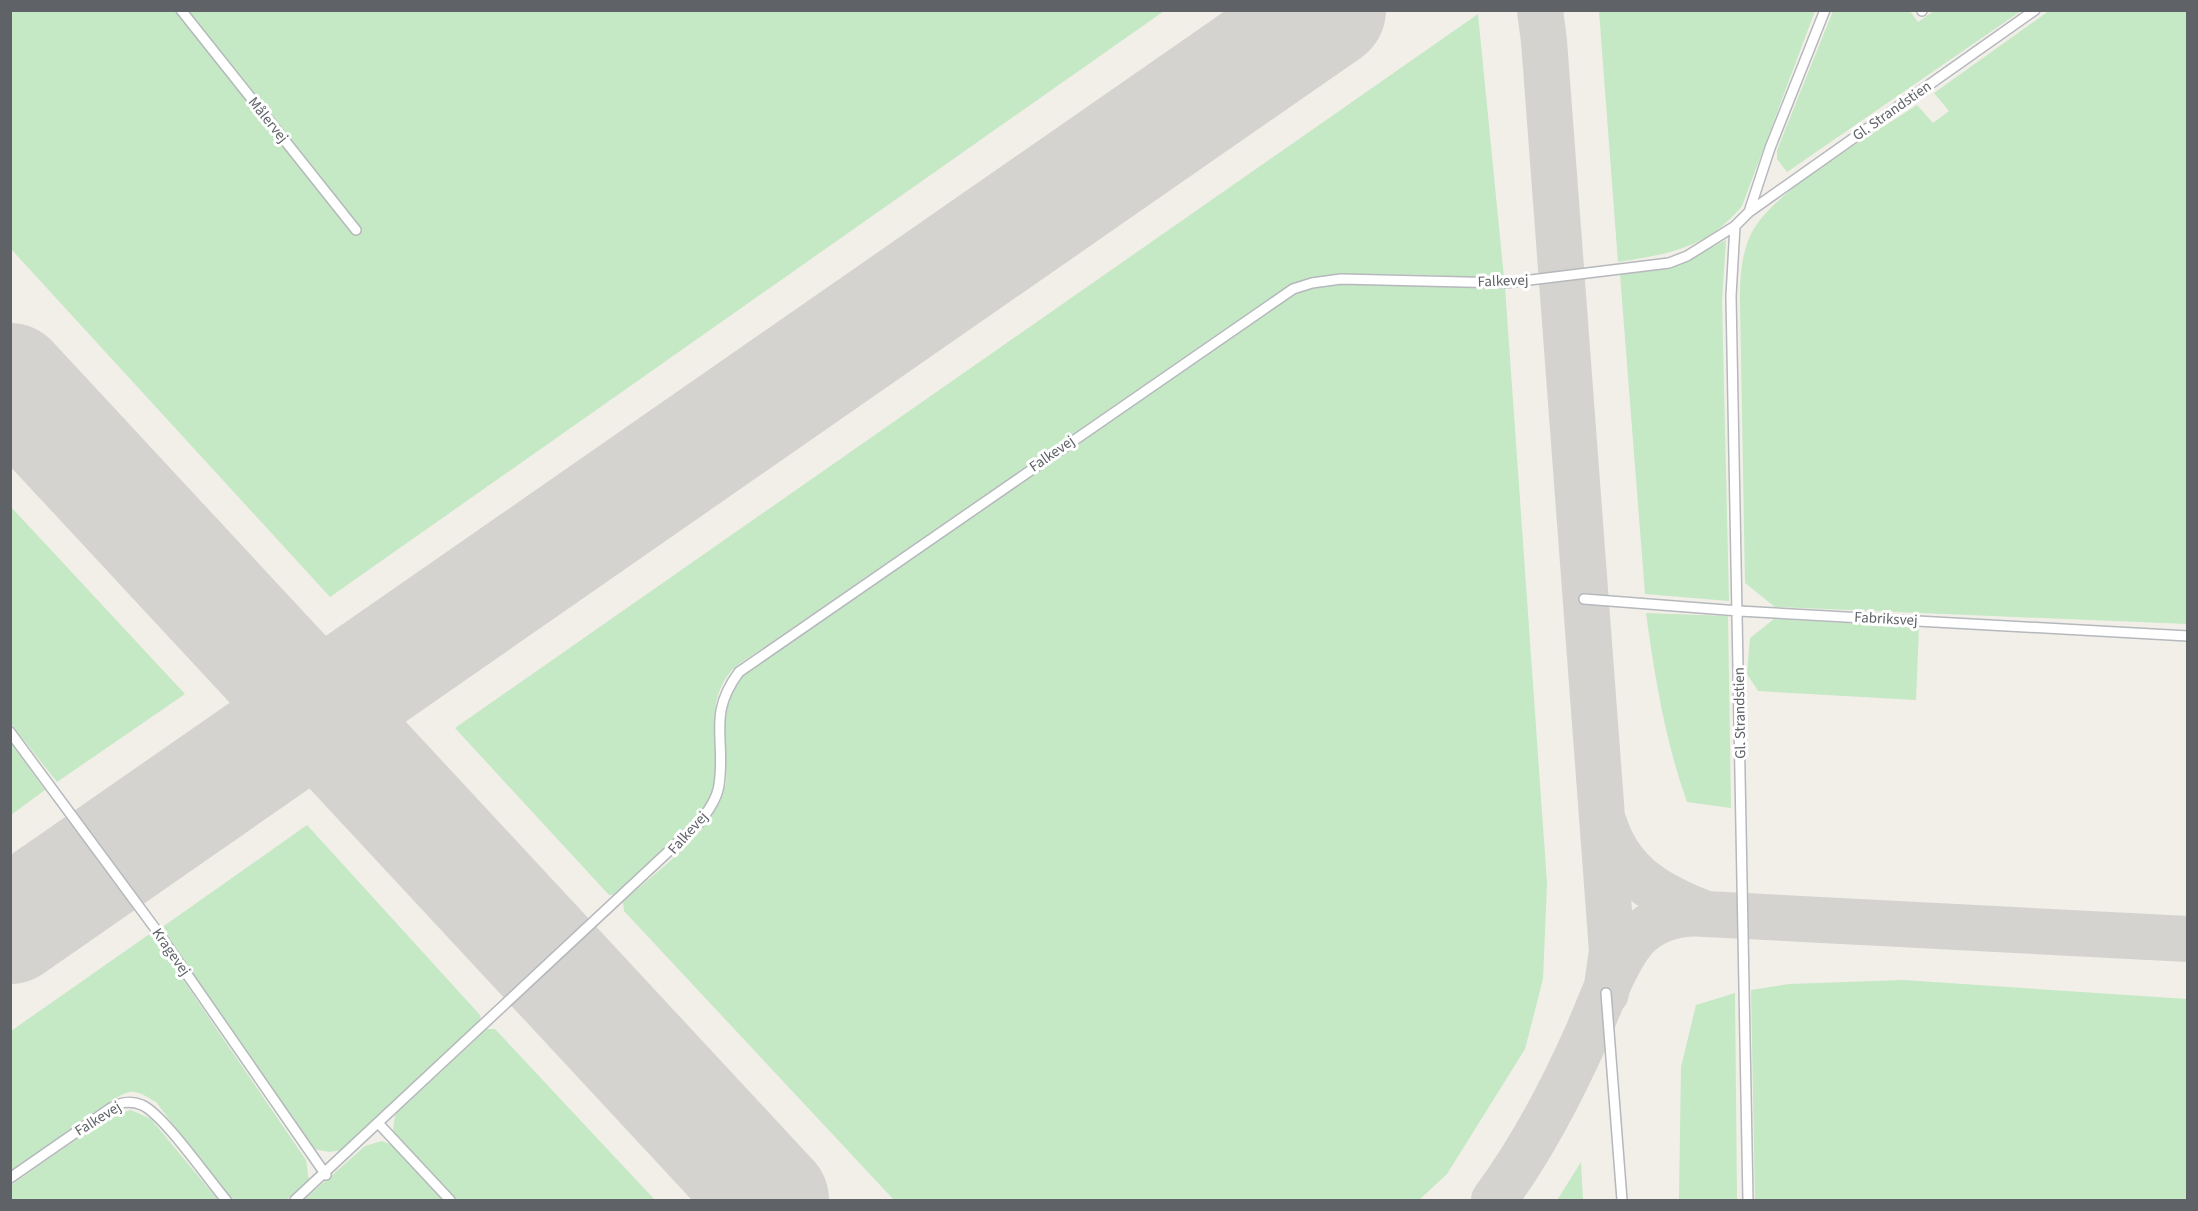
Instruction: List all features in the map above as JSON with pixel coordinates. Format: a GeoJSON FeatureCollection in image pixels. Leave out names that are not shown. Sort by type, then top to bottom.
{"type":"FeatureCollection","features":[{"type":"Feature","properties":{"kind":"lane","name":"Målervej"},"geometry":{"type":"LineString","coordinates":[[181,10],[356,231]]}},
{"type":"Feature","properties":{"kind":"lane","name":"Falkevej"},"geometry":{"type":"LineString","coordinates":[[326,1175],[700,822],[714,801],[719,786],[719,719],[722,700],[739,672],[1268,305],[1302,285],[1341,279],[1505,283],[1669,263],[1687,256],[1735,226],[1749,212],[1770,148],[1825,10]]}},
{"type":"Feature","properties":{"kind":"lane","name":"Gl. Strandstien"},"geometry":{"type":"LineString","coordinates":[[1749,212],[2035,10]]}},
{"type":"Feature","properties":{"kind":"lane","name":"Gl. Strandstien"},"geometry":{"type":"LineString","coordinates":[[1735,226],[1731,296],[1739,611],[1748,1200]]}},
{"type":"Feature","properties":{"kind":"lane","name":"Fabriksvej"},"geometry":{"type":"LineString","coordinates":[[1584,599],[1739,611],[2187,636]]}},
{"type":"Feature","properties":{"kind":"lane","name":"Kragevej"},"geometry":{"type":"LineString","coordinates":[[10,732],[157,931],[326,1175]]}},
{"type":"Feature","properties":{"kind":"lane"},"geometry":{"type":"LineString","coordinates":[[1606,993],[1622,1200]]}},
{"type":"Feature","properties":{"kind":"lane","name":"Falkevej"},"geometry":{"type":"LineString","coordinates":[[10,1178],[111,1108],[122,1102],[132,1102],[154,1113],[226,1200]]}},
{"type":"Feature","properties":{"kind":"lane"},"geometry":{"type":"LineString","coordinates":[[379,1124],[450,1200]]}},
{"type":"Feature","properties":{"kind":"lane"},"geometry":{"type":"LineString","coordinates":[[295,1200],[326,1175]]}},
{"type":"Feature","properties":{"kind":"green space"},"geometry":{"type":"Polygon","coordinates":[[[2050,10],[2187,11],[2187,624],[1775,607],[1745,583],[1740,293],[1743,259],[1751,234],[1762,217],[1801,181],[1917,105],[1933,123],[1949,111],[1934,93],[2050,10]]]}},
{"type":"Feature","properties":{"kind":"green space"},"geometry":{"type":"Polygon","coordinates":[[[11,11],[1164,11],[330,597],[11,249],[11,11]]]}},
{"type":"Feature","properties":{"kind":"green space"},"geometry":{"type":"Polygon","coordinates":[[[1599,11],[1815,11],[1742,206],[1715,231],[1686,247],[1654,256],[1618,262],[1599,11]]]}},
{"type":"Feature","properties":{"kind":"green space"},"geometry":{"type":"Polygon","coordinates":[[[1833,11],[1910,11],[1918,22],[1934,11],[2021,11],[1787,172],[1777,159],[1777,150],[1833,11]]]}},
{"type":"Feature","properties":{"kind":"green space"},"geometry":{"type":"Polygon","coordinates":[[[1478,14],[1504,278],[1367,275],[1313,279],[1289,285],[744,661],[732,670],[722,684],[717,698],[715,713],[716,776],[713,791],[705,807],[694,823],[619,894],[609,895],[455,728],[1478,14]]]}},
{"type":"Feature","properties":{"kind":"green space"},"geometry":{"type":"Polygon","coordinates":[[[1726,240],[1722,300],[1729,601],[1645,594],[1620,274],[1670,269],[1726,240]]]}},
{"type":"Feature","properties":{"kind":"green space"},"geometry":{"type":"Polygon","coordinates":[[[1345,284],[1505,287],[1547,883],[1543,979],[1525,1049],[1447,1174],[1419,1200],[894,1200],[624,911],[623,902],[684,848],[711,817],[720,800],[726,783],[726,714],[731,696],[741,677],[1278,303],[1305,290],[1345,284]]]}},
{"type":"Feature","properties":{"kind":"green space"},"geometry":{"type":"Polygon","coordinates":[[[11,507],[185,694],[57,782],[11,724],[11,507]]]}},
{"type":"Feature","properties":{"kind":"green space"},"geometry":{"type":"Polygon","coordinates":[[[1646,613],[1728,616],[1731,808],[1687,802],[1662,709],[1646,613]]]}},
{"type":"Feature","properties":{"kind":"green space"},"geometry":{"type":"Polygon","coordinates":[[[1774,619],[1919,627],[1916,700],[1758,691],[1747,674],[1750,638],[1774,619]]]}},
{"type":"Feature","properties":{"kind":"green space"},"geometry":{"type":"Polygon","coordinates":[[[11,743],[45,790],[10,815],[11,743]]]}},
{"type":"Feature","properties":{"kind":"green space"},"geometry":{"type":"Polygon","coordinates":[[[307,825],[480,1015],[481,1022],[343,1150],[329,1152],[314,1149],[161,928],[307,825]]]}},
{"type":"Feature","properties":{"kind":"green space"},"geometry":{"type":"Polygon","coordinates":[[[151,933],[306,1160],[309,1181],[286,1200],[231,1200],[156,1102],[133,1092],[111,1101],[11,1171],[11,1031],[151,933]]]}},
{"type":"Feature","properties":{"kind":"green space"},"geometry":{"type":"Polygon","coordinates":[[[1903,980],[2187,999],[2187,1200],[1755,1200],[1751,990],[1789,984],[1903,980]]]}},
{"type":"Feature","properties":{"kind":"green space"},"geometry":{"type":"Polygon","coordinates":[[[1735,993],[1737,1200],[1679,1200],[1681,1067],[1696,1005],[1735,993]]]}},
{"type":"Feature","properties":{"kind":"green space"},"geometry":{"type":"Polygon","coordinates":[[[487,1029],[495,1029],[655,1200],[457,1200],[393,1131],[395,1115],[487,1029]]]}},
{"type":"Feature","properties":{"kind":"green space"},"geometry":{"type":"Polygon","coordinates":[[[131,1110],[151,1119],[218,1200],[11,1200],[11,1185],[108,1117],[131,1110]]]}},
{"type":"Feature","properties":{"kind":"green space"},"geometry":{"type":"Polygon","coordinates":[[[382,1141],[392,1145],[444,1200],[304,1200],[365,1146],[382,1141]]]}},
{"type":"Feature","properties":{"kind":"green space"},"geometry":{"type":"Polygon","coordinates":[[[1581,1162],[1583,1200],[1557,1200],[1559,1197],[1581,1162]]]}},
{"type":"Feature","properties":{"kind":"taxiway"},"geometry":{"type":"LineString","coordinates":[[1311,23],[1323,10]]}},
{"type":"Feature","properties":{"kind":"taxiway"},"geometry":{"type":"LineString","coordinates":[[1540,10],[1612,951],[1606,993]]}},
{"type":"Feature","properties":{"kind":"taxiway"},"geometry":{"type":"LineString","coordinates":[[1604,823],[1620,857],[1643,881],[1672,900],[1706,914],[2188,939]]}},
{"type":"Feature","properties":{"kind":"taxiway"},"geometry":{"type":"LineString","coordinates":[[1494,1200],[1521,1161],[1555,1101],[1627,948],[1642,931],[1659,921],[1677,915],[1706,914]]}},
{"type":"Feature","properties":{"kind":"taxiway"},"geometry":{"type":"LineString","coordinates":[[757,1185],[778,1200]]}},
{"type":"Feature","properties":{"kind":"runway"},"geometry":{"type":"LineString","coordinates":[[10,926],[1328,10]]}},
{"type":"Feature","properties":{"kind":"runway"},"geometry":{"type":"LineString","coordinates":[[10,381],[771,1200]]}}]}
